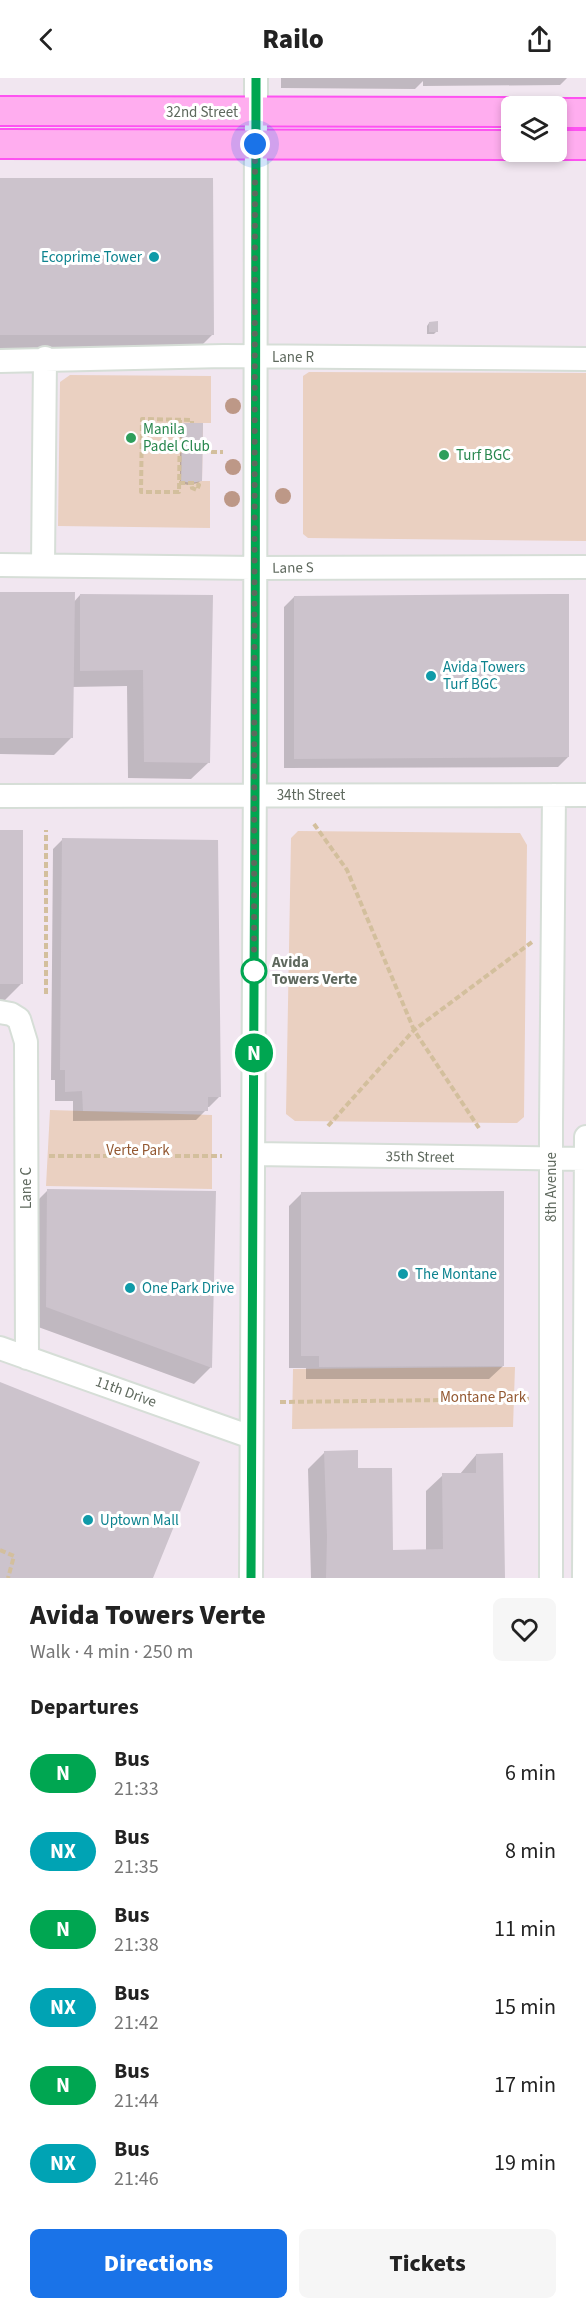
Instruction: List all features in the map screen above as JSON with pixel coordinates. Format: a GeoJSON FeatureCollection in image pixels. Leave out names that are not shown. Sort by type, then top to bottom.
{"type":"FeatureCollection","features":[{"type":"Feature","properties":{"kind":"main road","name":"32nd Street"},"geometry":{"type":"LineString","coordinates":[[0,111],[501,112]]}},
{"type":"Feature","properties":{"kind":"main road"},"geometry":{"type":"LineString","coordinates":[[567,113],[586,113]]}},
{"type":"Feature","properties":{"kind":"main road"},"geometry":{"type":"LineString","coordinates":[[0,144],[501,145]]}},
{"type":"Feature","properties":{"kind":"main road"},"geometry":{"type":"LineString","coordinates":[[567,145],[586,146]]}},
{"type":"Feature","properties":{"kind":"street"},"geometry":{"type":"LineString","coordinates":[[251,1578],[256,78]]}},
{"type":"Feature","properties":{"kind":"street","name":"Lane R"},"geometry":{"type":"LineString","coordinates":[[0,361],[45,358],[255,357],[586,359]]}},
{"type":"Feature","properties":{"kind":"street"},"geometry":{"type":"LineString","coordinates":[[43,565],[45,358]]}},
{"type":"Feature","properties":{"kind":"street","name":"Lane S"},"geometry":{"type":"LineString","coordinates":[[0,565],[255,568],[586,567]]}},
{"type":"Feature","properties":{"kind":"street","name":"8th Avenue"},"geometry":{"type":"LineString","coordinates":[[551,1578],[554,795]]}},
{"type":"Feature","properties":{"kind":"street","name":"34th Street"},"geometry":{"type":"LineString","coordinates":[[0,796],[586,795]]}},
{"type":"Feature","properties":{"kind":"street","name":"Lane C"},"geometry":{"type":"LineString","coordinates":[[10,1016],[23,1027],[26,1042],[36,1270],[27,1358]]}},
{"type":"Feature","properties":{"kind":"street"},"geometry":{"type":"LineString","coordinates":[[584,1578],[586,1137]]}},
{"type":"Feature","properties":{"kind":"street","name":"35th Street"},"geometry":{"type":"LineString","coordinates":[[253,1154],[586,1159]]}},
{"type":"Feature","properties":{"kind":"street","name":"11th Drive"},"geometry":{"type":"LineString","coordinates":[[0,1348],[251,1437]]}},
{"type":"Feature","properties":{"kind":"path"},"geometry":{"type":"LineString","coordinates":[[180,420],[179,492],[141,492],[142,419],[192,420],[192,423]]}},
{"type":"Feature","properties":{"kind":"path"},"geometry":{"type":"LineString","coordinates":[[202,452],[223,452]]}},
{"type":"Feature","properties":{"kind":"path"},"geometry":{"type":"LineString","coordinates":[[179,483],[191,483]]}},
{"type":"Feature","properties":{"kind":"path"},"geometry":{"type":"LineString","coordinates":[[314,824],[347,870],[414,1030],[479,1128]]}},
{"type":"Feature","properties":{"kind":"path"},"geometry":{"type":"LineString","coordinates":[[46,830],[46,994]]}},
{"type":"Feature","properties":{"kind":"path"},"geometry":{"type":"LineString","coordinates":[[328,1126],[414,1030],[533,941]]}},
{"type":"Feature","properties":{"kind":"path"},"geometry":{"type":"LineString","coordinates":[[44,1156],[222,1156]]}},
{"type":"Feature","properties":{"kind":"path"},"geometry":{"type":"LineString","coordinates":[[280,1402],[551,1399]]}},
{"type":"Feature","properties":{"kind":"path"},"geometry":{"type":"LineString","coordinates":[[0,1550],[14,1556],[8,1578]]}},
{"type":"Feature","properties":{"kind":"green space","name":"Turf BGC"},"geometry":{"type":"Polygon","coordinates":[[[309,372],[586,373],[586,541],[308,538],[303,534],[303,376],[309,372]]]}},
{"type":"Feature","properties":{"kind":"green space","name":"Manila Padel Club"},"geometry":{"type":"Polygon","coordinates":[[[70,375],[211,376],[211,423],[203,423],[202,481],[210,481],[210,528],[58,526],[60,382],[70,375]]]}},
{"type":"Feature","properties":{"kind":"green space"},"geometry":{"type":"Polygon","coordinates":[[[298,831],[520,833],[527,845],[524,1117],[517,1123],[295,1121],[286,1114],[291,838],[298,831]]]}},
{"type":"Feature","properties":{"kind":"green space","name":"Verte Park"},"geometry":{"type":"Polygon","coordinates":[[[50,1110],[212,1115],[212,1189],[46,1186],[50,1110]]]}},
{"type":"Feature","properties":{"kind":"green space","name":"Montane Park"},"geometry":{"type":"Polygon","coordinates":[[[515,1367],[513,1427],[292,1429],[293,1369],[515,1367]]]}},
{"type":"Feature","properties":{"kind":"building"},"geometry":{"type":"Polygon","coordinates":[[[0,178],[213,178],[214,335],[0,335],[0,178]]]}},
{"type":"Feature","properties":{"kind":"building"},"geometry":{"type":"Polygon","coordinates":[[[438,321],[438,332],[429,332],[429,322],[438,321]]]}},
{"type":"Feature","properties":{"kind":"building"},"geometry":{"type":"Polygon","coordinates":[[[182,423],[203,423],[202,481],[191,483],[181,481],[182,423]]]}},
{"type":"Feature","properties":{"kind":"building"},"geometry":{"type":"Polygon","coordinates":[[[0,592],[75,592],[73,738],[0,738],[0,592]]]}},
{"type":"Feature","properties":{"kind":"building"},"geometry":{"type":"Polygon","coordinates":[[[80,594],[213,595],[210,763],[144,762],[143,670],[80,671],[80,594]]]}},
{"type":"Feature","properties":{"kind":"building","name":"Avida Towers Turf BGC"},"geometry":{"type":"Polygon","coordinates":[[[569,594],[569,757],[294,759],[294,596],[569,594]]]}},
{"type":"Feature","properties":{"kind":"building"},"geometry":{"type":"Polygon","coordinates":[[[0,830],[23,830],[23,984],[0,984],[0,830]]]}},
{"type":"Feature","properties":{"kind":"building"},"geometry":{"type":"Polygon","coordinates":[[[62,838],[218,840],[221,1097],[208,1097],[208,1111],[83,1111],[82,1091],[65,1092],[65,1070],[60,1070],[62,838]]]}},
{"type":"Feature","properties":{"kind":"building","name":"One Park Drive"},"geometry":{"type":"Polygon","coordinates":[[[47,1189],[216,1191],[212,1368],[46,1307],[47,1189]]]}},
{"type":"Feature","properties":{"kind":"building","name":"The Montane"},"geometry":{"type":"Polygon","coordinates":[[[504,1191],[504,1366],[319,1367],[319,1356],[301,1356],[301,1192],[504,1191]]]}},
{"type":"Feature","properties":{"kind":"building","name":"Uptown Mall"},"geometry":{"type":"Polygon","coordinates":[[[0,1382],[200,1462],[153,1578],[0,1578],[0,1382]]]}},
{"type":"Feature","properties":{"kind":"building"},"geometry":{"type":"Polygon","coordinates":[[[358,1450],[358,1468],[392,1468],[393,1550],[443,1549],[442,1473],[476,1473],[476,1454],[503,1453],[505,1578],[326,1578],[324,1451],[358,1450]]]}},
{"type":"Feature","properties":{"kind":"bus line","name":"N"},"geometry":{"type":"LineString","coordinates":[[251,1578],[256,78]]}},
{"type":"Feature","properties":{"kind":"place","name":"Ecoprime Tower"},"geometry":{"type":"Point","coordinates":[154,257]}},
{"type":"Feature","properties":{"kind":"place","name":"Manila Padel Club"},"geometry":{"type":"Point","coordinates":[131,438]}},
{"type":"Feature","properties":{"kind":"place","name":"Turf BGC"},"geometry":{"type":"Point","coordinates":[444,455]}},
{"type":"Feature","properties":{"kind":"place","name":"Avida Towers Turf BGC"},"geometry":{"type":"Point","coordinates":[431,676]}},
{"type":"Feature","properties":{"kind":"place","name":"Avida Towers Verte"},"geometry":{"type":"Point","coordinates":[254,971]}},
{"type":"Feature","properties":{"kind":"place","name":"The Montane"},"geometry":{"type":"Point","coordinates":[403,1274]}},
{"type":"Feature","properties":{"kind":"place","name":"One Park Drive"},"geometry":{"type":"Point","coordinates":[130,1288]}},
{"type":"Feature","properties":{"kind":"place","name":"Uptown Mall"},"geometry":{"type":"Point","coordinates":[88,1520]}},
{"type":"Feature","properties":{"kind":"route"},"geometry":{"type":"LineString","coordinates":[[254,971],[255,144]]}}]}
